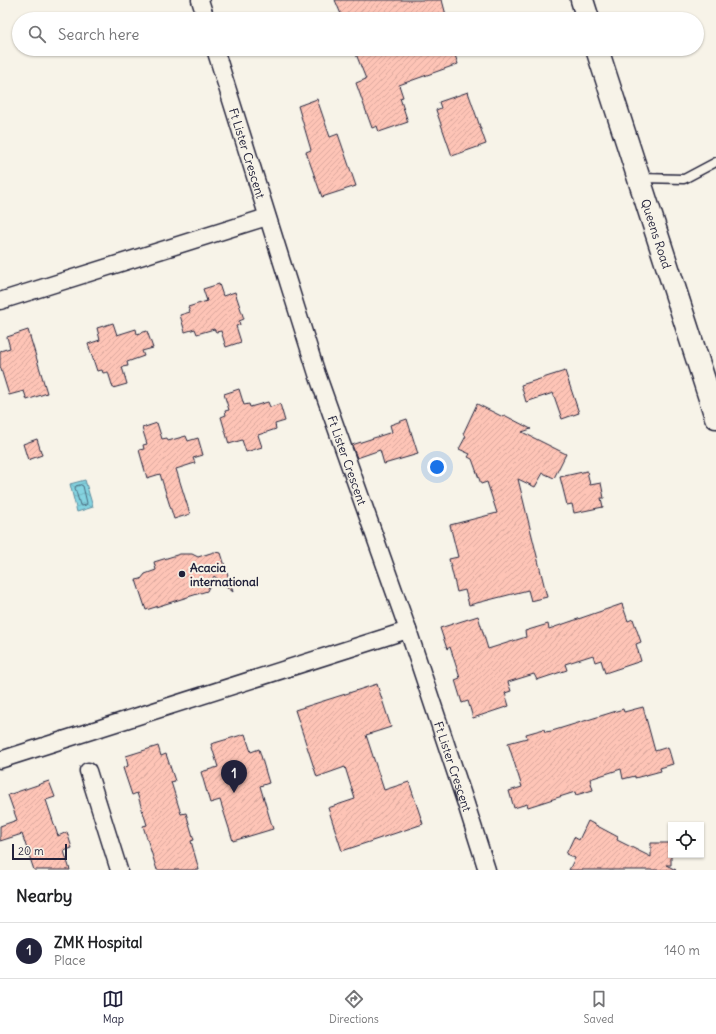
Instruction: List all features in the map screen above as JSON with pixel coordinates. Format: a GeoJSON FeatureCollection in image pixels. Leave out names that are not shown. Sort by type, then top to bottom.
{"type":"FeatureCollection","features":[{"type":"Feature","properties":{"kind":"highway"},"geometry":{"type":"LineString","coordinates":[[582,0],[586,12]]}},
{"type":"Feature","properties":{"kind":"highway","name":"Queens Road"},"geometry":{"type":"LineString","coordinates":[[599,56],[716,417]]}},
{"type":"Feature","properties":{"kind":"street"},"geometry":{"type":"LineString","coordinates":[[200,0],[204,12]]}},
{"type":"Feature","properties":{"kind":"street","name":"Ft Lister Crescent"},"geometry":{"type":"LineString","coordinates":[[217,56],[317,374],[408,630],[487,870]]}},
{"type":"Feature","properties":{"kind":"street"},"geometry":{"type":"LineString","coordinates":[[0,301],[267,217]]}},
{"type":"Feature","properties":{"kind":"street"},"geometry":{"type":"LineString","coordinates":[[0,760],[408,630]]}},
{"type":"Feature","properties":{"kind":"street"},"geometry":{"type":"LineString","coordinates":[[88,771],[119,870]]}},
{"type":"Feature","properties":{"kind":"lane"},"geometry":{"type":"LineString","coordinates":[[639,178],[684,179],[716,162]]}},
{"type":"Feature","properties":{"kind":"water"},"geometry":{"type":"Polygon","coordinates":[[[85,480],[93,507],[77,512],[70,484],[85,480]]]}},
{"type":"Feature","properties":{"kind":"building"},"geometry":{"type":"Polygon","coordinates":[[[335,0],[442,0],[445,12],[340,12],[335,0]]]}},
{"type":"Feature","properties":{"kind":"building"},"geometry":{"type":"Polygon","coordinates":[[[357,56],[455,56],[458,64],[399,85],[403,97],[400,98],[408,122],[379,132],[377,126],[372,128],[356,83],[366,79],[357,56]]]}},
{"type":"Feature","properties":{"kind":"building"},"geometry":{"type":"Polygon","coordinates":[[[468,92],[486,144],[452,156],[436,110],[441,108],[439,102],[468,92]]]}},
{"type":"Feature","properties":{"kind":"building"},"geometry":{"type":"Polygon","coordinates":[[[317,99],[330,137],[338,134],[356,186],[322,197],[306,152],[311,150],[298,106],[317,99]]]}},
{"type":"Feature","properties":{"kind":"building"},"geometry":{"type":"Polygon","coordinates":[[[219,284],[223,296],[235,292],[244,319],[239,321],[240,325],[236,326],[241,342],[226,347],[221,331],[216,332],[214,329],[197,334],[195,329],[185,332],[180,315],[190,312],[188,307],[207,301],[203,289],[219,284]]]}},
{"type":"Feature","properties":{"kind":"building"},"geometry":{"type":"Polygon","coordinates":[[[113,323],[117,335],[136,329],[137,334],[147,331],[153,348],[142,351],[144,356],[127,362],[128,366],[122,367],[127,384],[113,388],[108,372],[103,373],[102,370],[97,371],[88,344],[100,340],[97,328],[113,323]]]}},
{"type":"Feature","properties":{"kind":"building"},"geometry":{"type":"Polygon","coordinates":[[[28,330],[47,393],[27,400],[24,391],[9,395],[0,366],[0,351],[10,348],[7,337],[28,330]]]}},
{"type":"Feature","properties":{"kind":"building"},"geometry":{"type":"Polygon","coordinates":[[[565,371],[579,413],[562,419],[553,393],[526,402],[521,385],[565,371]]]}},
{"type":"Feature","properties":{"kind":"building"},"geometry":{"type":"Polygon","coordinates":[[[239,389],[244,405],[249,404],[250,407],[268,402],[270,407],[280,404],[285,421],[275,424],[276,429],[258,435],[262,447],[246,452],[242,440],[229,444],[221,417],[226,415],[225,411],[229,410],[224,394],[239,389]]]}},
{"type":"Feature","properties":{"kind":"building"},"geometry":{"type":"Polygon","coordinates":[[[477,404],[503,417],[504,415],[531,429],[522,432],[566,454],[554,478],[543,473],[535,487],[518,479],[547,597],[531,601],[528,590],[469,605],[465,590],[457,592],[449,559],[458,557],[450,525],[497,513],[487,482],[481,484],[472,459],[468,457],[470,454],[459,449],[466,436],[463,434],[477,404]]]}},
{"type":"Feature","properties":{"kind":"building"},"geometry":{"type":"Polygon","coordinates":[[[407,419],[418,454],[384,464],[380,450],[357,458],[352,445],[392,432],[390,425],[407,419]]]}},
{"type":"Feature","properties":{"kind":"building"},"geometry":{"type":"Polygon","coordinates":[[[157,423],[162,439],[167,438],[168,441],[186,436],[188,441],[198,438],[203,455],[193,458],[195,463],[176,469],[190,514],[174,519],[160,474],[147,478],[139,450],[144,449],[143,445],[147,444],[142,428],[157,423]]]}},
{"type":"Feature","properties":{"kind":"building"},"geometry":{"type":"Polygon","coordinates":[[[37,439],[42,455],[28,460],[23,444],[37,439]]]}},
{"type":"Feature","properties":{"kind":"building"},"geometry":{"type":"Polygon","coordinates":[[[587,471],[590,485],[601,483],[604,498],[601,498],[603,507],[574,513],[572,504],[567,505],[560,477],[587,471]]]}},
{"type":"Feature","properties":{"kind":"building"},"geometry":{"type":"Polygon","coordinates":[[[214,552],[221,553],[233,592],[214,576],[207,591],[146,610],[136,580],[141,579],[145,574],[156,570],[154,562],[180,554],[192,554],[198,557],[214,552]]]}},
{"type":"Feature","properties":{"kind":"building"},"geometry":{"type":"Polygon","coordinates":[[[622,604],[628,621],[633,619],[641,642],[636,644],[641,661],[605,673],[601,660],[595,662],[593,655],[565,664],[567,670],[537,680],[534,674],[508,682],[511,691],[505,693],[509,706],[473,718],[468,701],[462,703],[455,680],[460,678],[450,647],[447,649],[440,628],[478,616],[488,649],[526,637],[525,631],[548,624],[549,629],[622,604]]]}},
{"type":"Feature","properties":{"kind":"building"},"geometry":{"type":"Polygon","coordinates":[[[377,684],[391,727],[366,735],[384,790],[409,782],[423,824],[342,851],[328,808],[355,799],[345,767],[317,777],[295,710],[377,684]]]}},
{"type":"Feature","properties":{"kind":"building"},"geometry":{"type":"Polygon","coordinates":[[[643,707],[655,751],[668,747],[673,764],[660,768],[661,771],[635,778],[635,776],[623,779],[621,769],[590,779],[593,790],[576,795],[575,792],[528,807],[527,804],[514,808],[509,791],[522,787],[508,743],[527,738],[526,734],[544,729],[545,732],[552,731],[623,709],[624,712],[643,707]]]}},
{"type":"Feature","properties":{"kind":"building"},"geometry":{"type":"Polygon","coordinates":[[[245,734],[251,752],[259,749],[269,783],[260,786],[273,829],[233,841],[220,800],[210,803],[201,772],[218,767],[211,744],[245,734]]]}},
{"type":"Feature","properties":{"kind":"building"},"geometry":{"type":"Polygon","coordinates":[[[158,746],[161,756],[166,754],[175,781],[171,782],[181,814],[186,813],[194,840],[191,841],[199,870],[157,870],[143,826],[147,825],[137,793],[132,795],[123,768],[128,766],[126,756],[158,746]]]}},
{"type":"Feature","properties":{"kind":"building"},"geometry":{"type":"Polygon","coordinates":[[[49,781],[55,797],[46,800],[58,836],[67,832],[72,848],[64,851],[70,870],[34,870],[22,834],[0,841],[0,826],[17,820],[8,795],[49,781]]]}},
{"type":"Feature","properties":{"kind":"building"},"geometry":{"type":"Polygon","coordinates":[[[588,821],[618,837],[617,840],[651,857],[651,843],[668,843],[668,858],[671,858],[671,865],[666,865],[676,870],[569,870],[575,858],[566,854],[574,837],[579,840],[588,821]]]}},
{"type":"Feature","properties":{"kind":"place","name":"Acacia international"},"geometry":{"type":"Point","coordinates":[182,574]}},
{"type":"Feature","properties":{"kind":"place","name":"ZMK Hospital"},"geometry":{"type":"Point","coordinates":[234,793]}}]}
